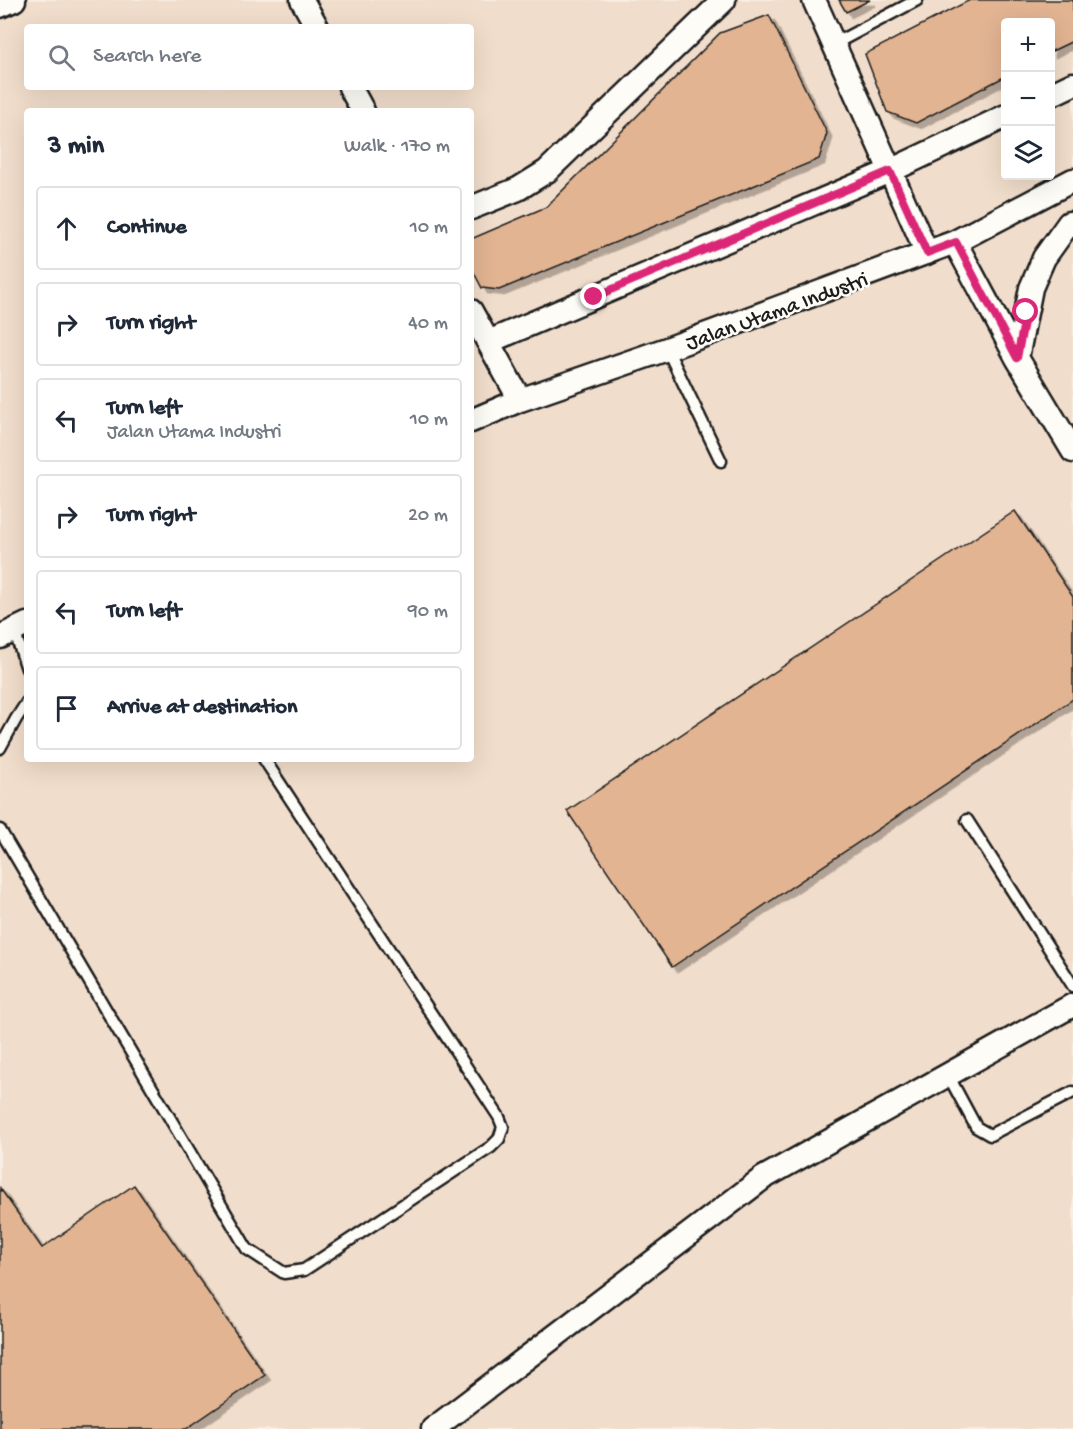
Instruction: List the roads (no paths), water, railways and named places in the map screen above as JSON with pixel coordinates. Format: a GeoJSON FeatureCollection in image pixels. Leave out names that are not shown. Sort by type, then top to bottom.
{"type":"FeatureCollection","features":[{"type":"Feature","properties":{"kind":"street"},"geometry":{"type":"LineString","coordinates":[[0,6],[14,0]]}},
{"type":"Feature","properties":{"kind":"street"},"geometry":{"type":"LineString","coordinates":[[302,0],[315,24]]}},
{"type":"Feature","properties":{"kind":"street"},"geometry":{"type":"LineString","coordinates":[[474,207],[518,189],[547,171],[724,0]]}},
{"type":"Feature","properties":{"kind":"street"},"geometry":{"type":"LineString","coordinates":[[814,0],[927,253]]}},
{"type":"Feature","properties":{"kind":"street"},"geometry":{"type":"LineString","coordinates":[[1055,93],[1073,84]]}},
{"type":"Feature","properties":{"kind":"street"},"geometry":{"type":"LineString","coordinates":[[352,90],[361,108]]}},
{"type":"Feature","properties":{"kind":"street"},"geometry":{"type":"LineString","coordinates":[[488,342],[890,171],[1001,118]]}},
{"type":"Feature","properties":{"kind":"street"},"geometry":{"type":"LineString","coordinates":[[1017,358],[1031,288],[1044,258],[1071,227],[1068,182]]}},
{"type":"Feature","properties":{"kind":"street","name":"Jalan Utama Industri"},"geometry":{"type":"LineString","coordinates":[[474,420],[520,400],[667,349],[956,242],[1068,182]]}},
{"type":"Feature","properties":{"kind":"street"},"geometry":{"type":"LineString","coordinates":[[956,242],[1017,358],[1070,440]]}},
{"type":"Feature","properties":{"kind":"street"},"geometry":{"type":"LineString","coordinates":[[474,316],[520,400]]}},
{"type":"Feature","properties":{"kind":"street"},"geometry":{"type":"LineString","coordinates":[[433,1429],[763,1178],[948,1075],[1071,1012]]}},
{"type":"Feature","properties":{"kind":"lane"},"geometry":{"type":"LineString","coordinates":[[834,44],[917,0]]}},
{"type":"Feature","properties":{"kind":"lane"},"geometry":{"type":"LineString","coordinates":[[667,349],[721,461]]}},
{"type":"Feature","properties":{"kind":"lane"},"geometry":{"type":"LineString","coordinates":[[14,630],[24,660]]}},
{"type":"Feature","properties":{"kind":"lane"},"geometry":{"type":"LineString","coordinates":[[0,748],[15,718],[24,706]]}},
{"type":"Feature","properties":{"kind":"lane"},"geometry":{"type":"LineString","coordinates":[[0,830],[247,1249],[284,1273],[304,1270],[491,1147],[499,1139],[503,1127],[499,1117],[266,762]]}},
{"type":"Feature","properties":{"kind":"lane"},"geometry":{"type":"LineString","coordinates":[[967,820],[1073,986]]}},
{"type":"Feature","properties":{"kind":"lane"},"geometry":{"type":"LineString","coordinates":[[948,1075],[976,1127],[990,1135],[1073,1092]]}}]}
